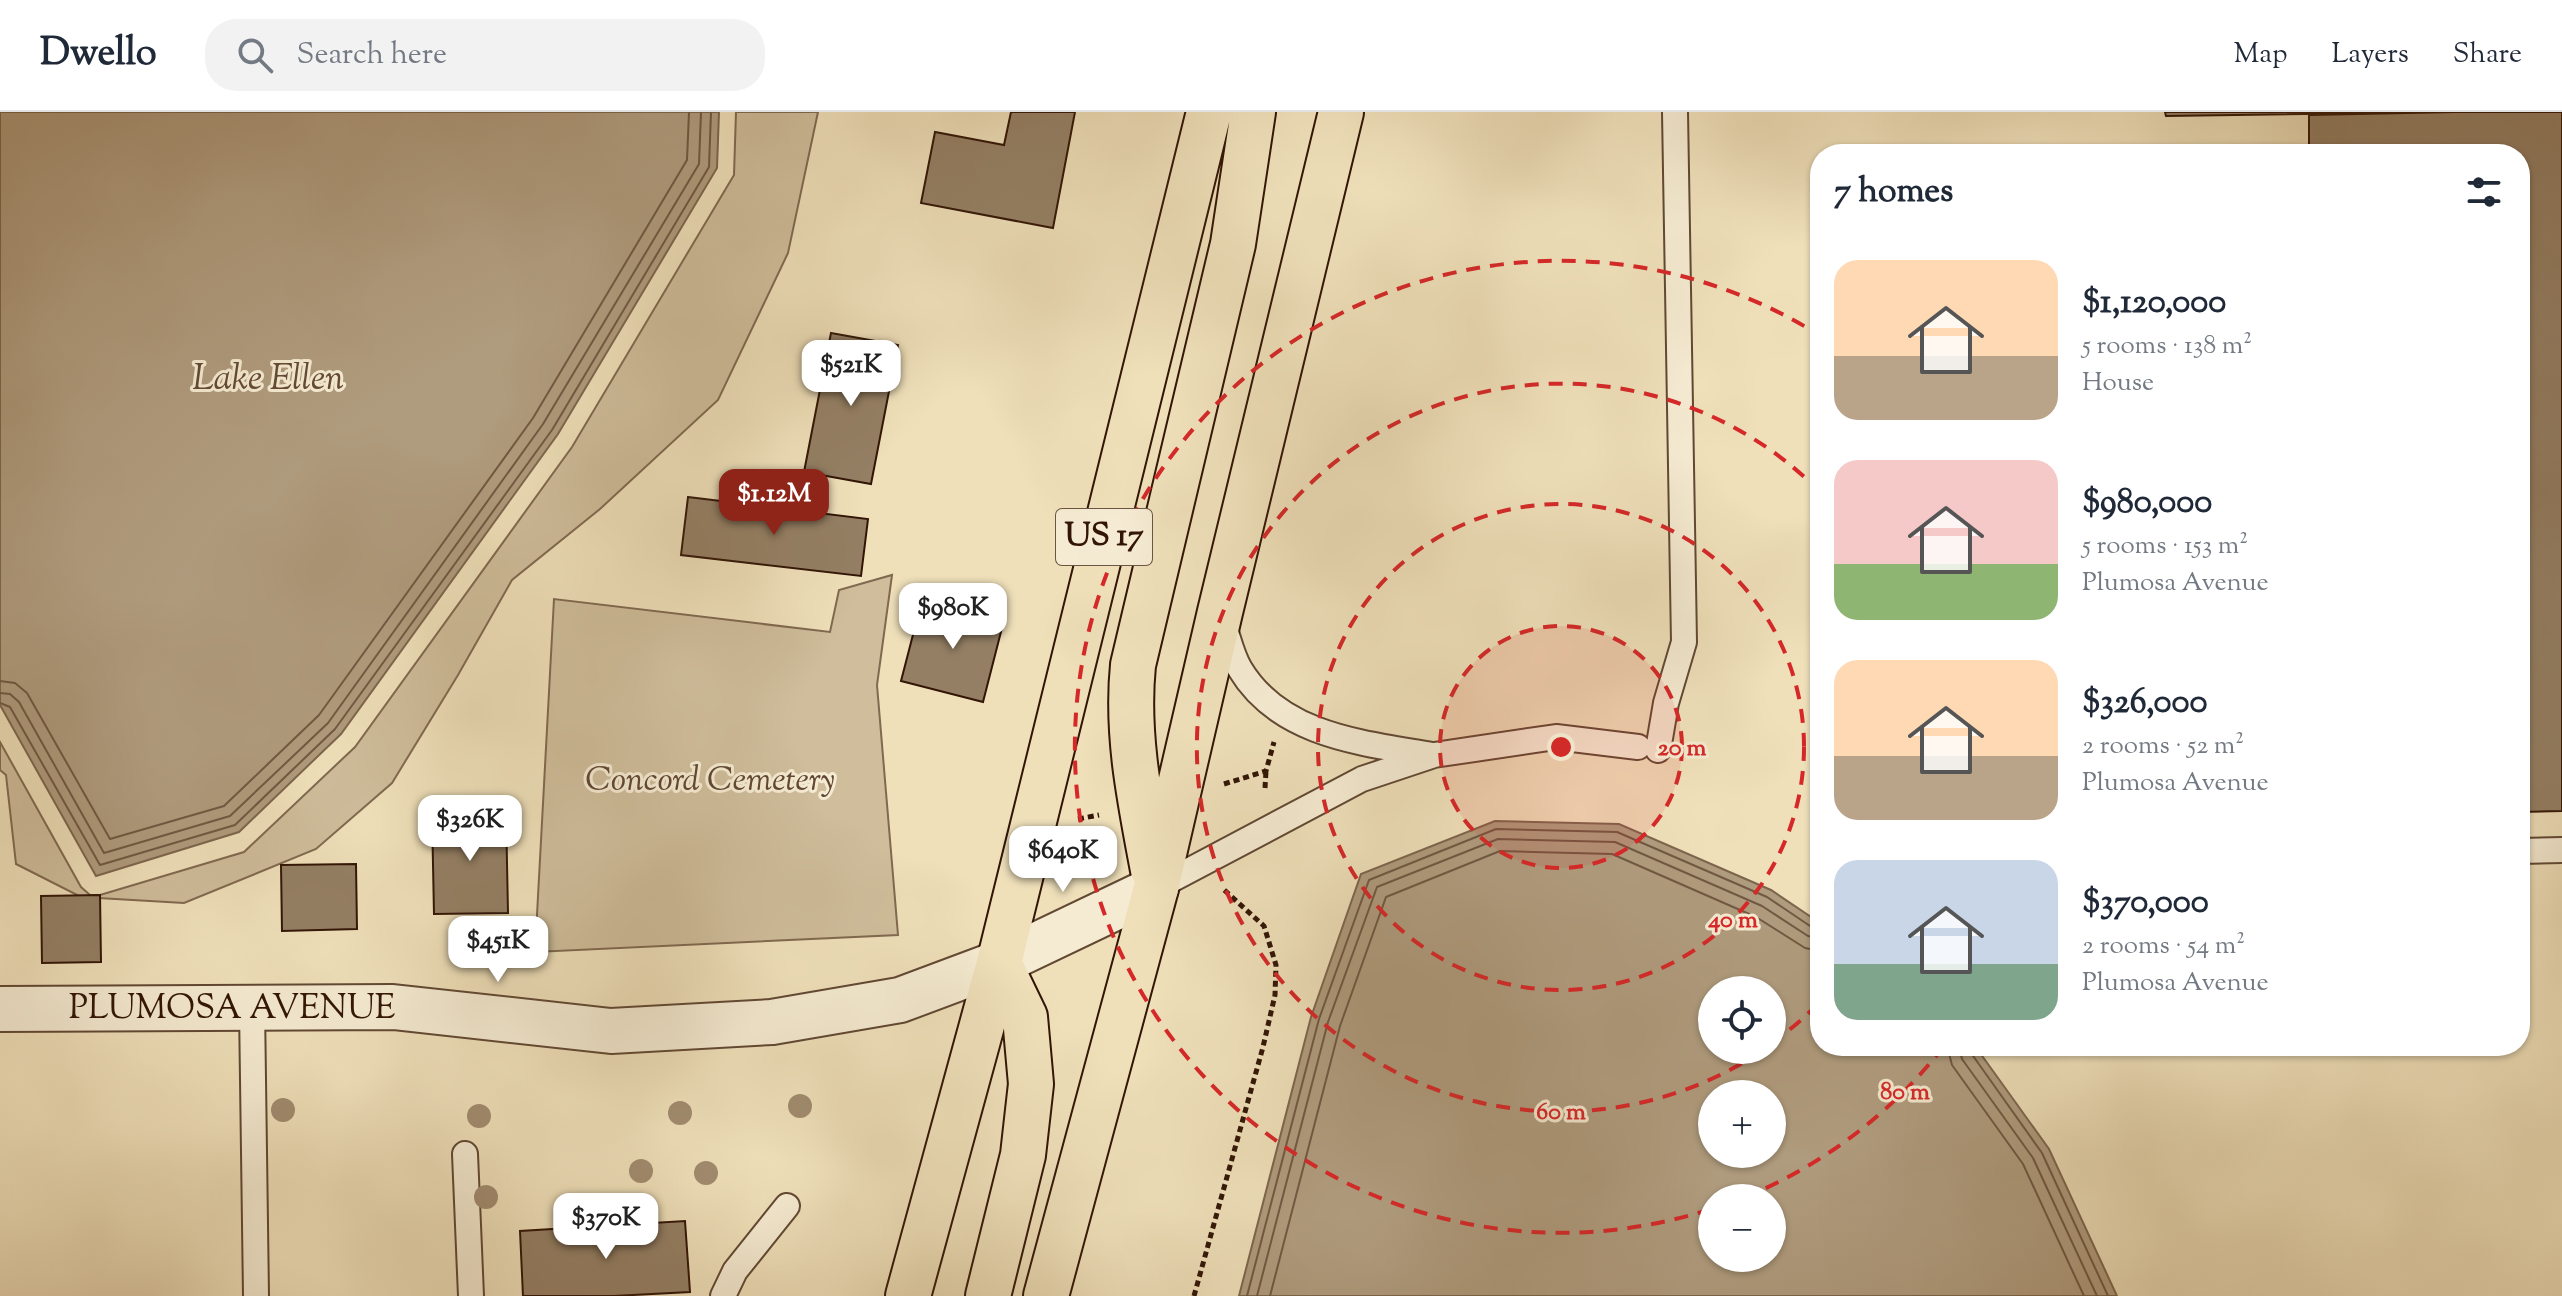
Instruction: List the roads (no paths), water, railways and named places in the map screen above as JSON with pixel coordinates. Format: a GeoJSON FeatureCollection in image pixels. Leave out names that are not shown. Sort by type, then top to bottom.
{"type":"FeatureCollection","features":[{"type":"Feature","properties":{"kind":"main road","name":"US 17"},"geometry":{"type":"LineString","coordinates":[[908,1296],[999,963],[1209,112]]}},
{"type":"Feature","properties":{"kind":"main road"},"geometry":{"type":"LineString","coordinates":[[1156,888],[1133,769],[1129,703],[1133,665],[1233,244],[1253,112]]}},
{"type":"Feature","properties":{"kind":"main road"},"geometry":{"type":"LineString","coordinates":[[1046,1296],[1156,888],[1341,112]]}},
{"type":"Feature","properties":{"kind":"main road"},"geometry":{"type":"LineString","coordinates":[[988,1296],[1023,1155],[1031,1084],[1025,1017],[999,963]]}},
{"type":"Feature","properties":{"kind":"street","name":"PLUMOSA AVENUE"},"geometry":{"type":"LineString","coordinates":[[0,1009],[393,1007],[611,1031],[757,1023],[900,1000],[999,963],[1156,888]]}},
{"type":"Feature","properties":{"kind":"lane"},"geometry":{"type":"LineString","coordinates":[[1156,888],[1362,779],[1434,755],[1556,737],[1648,748],[1666,703],[1684,642],[1675,112]]}},
{"type":"Feature","properties":{"kind":"lane"},"geometry":{"type":"LineString","coordinates":[[1220,612],[1239,668],[1258,692],[1287,716],[1336,739],[1434,755]]}},
{"type":"Feature","properties":{"kind":"lane"},"geometry":{"type":"LineString","coordinates":[[2530,851],[2562,850]]}},
{"type":"Feature","properties":{"kind":"lane"},"geometry":{"type":"LineString","coordinates":[[252,1007],[256,1296]]}},
{"type":"Feature","properties":{"kind":"lane"},"geometry":{"type":"LineString","coordinates":[[465,1154],[471,1296]]}},
{"type":"Feature","properties":{"kind":"lane"},"geometry":{"type":"LineString","coordinates":[[723,1296],[735,1271],[787,1206]]}},
{"type":"Feature","properties":{"kind":"water","name":"Lake Ellen"},"geometry":{"type":"Polygon","coordinates":[[[0,112],[719,112],[717,168],[558,434],[341,734],[239,832],[96,876],[0,705],[0,112]]]}},
{"type":"Feature","properties":{"kind":"water"},"geometry":{"type":"Polygon","coordinates":[[[1495,821],[1619,824],[1771,890],[1810,916],[1810,1056],[1982,1056],[2049,1149],[2117,1296],[1239,1296],[1311,1017],[1361,874],[1495,821]]]}},
{"type":"Feature","properties":{"kind":"park label","name":"Concord Cemetery"},"geometry":{"type":"Point","coordinates":[710,781]}}]}
